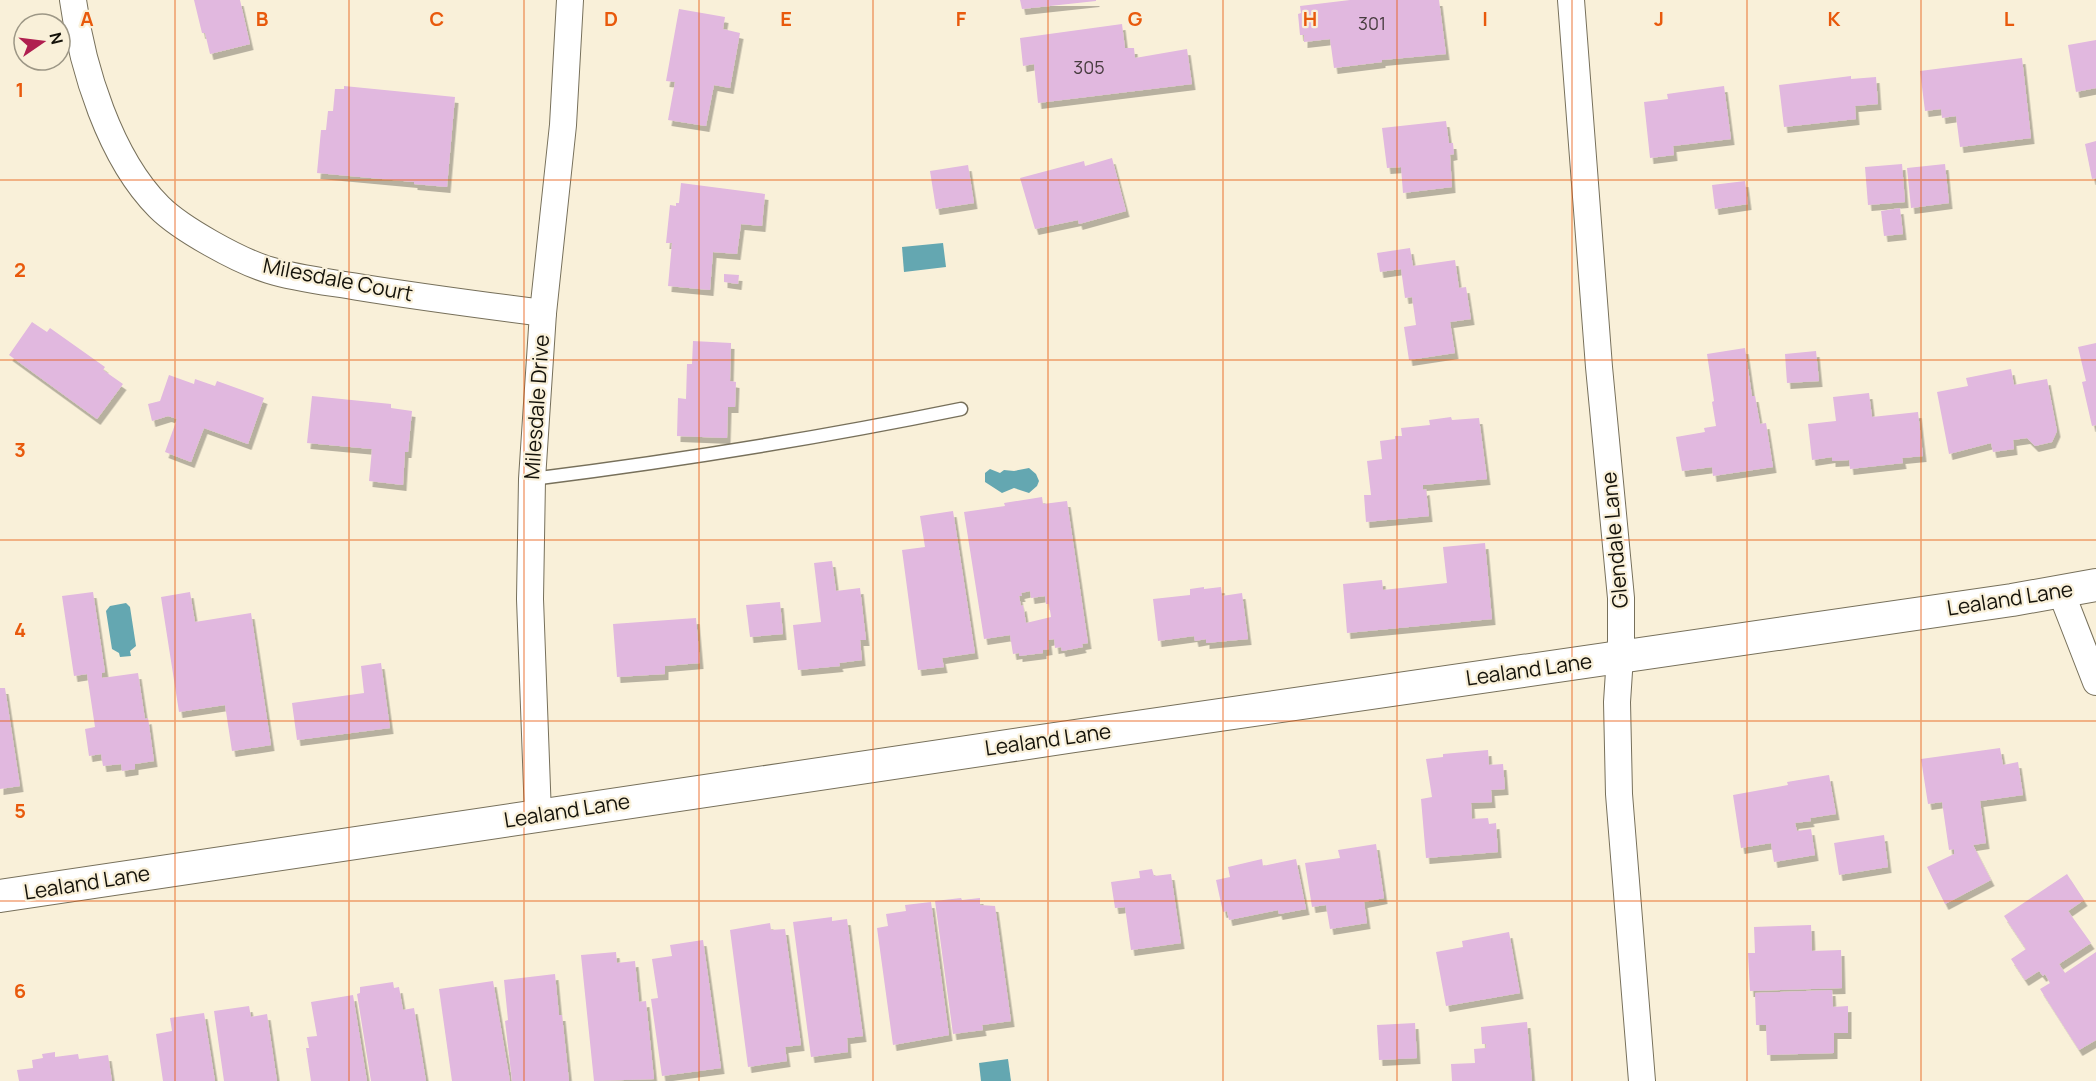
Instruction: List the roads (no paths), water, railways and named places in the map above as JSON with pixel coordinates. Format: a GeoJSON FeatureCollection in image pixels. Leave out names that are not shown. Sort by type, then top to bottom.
{"type":"FeatureCollection","features":[{"type":"Feature","properties":{"kind":"street","name":"Milesdale Court"},"geometry":{"type":"LineString","coordinates":[[74,0],[83,53],[108,126],[128,165],[147,193],[160,208],[182,224],[217,247],[250,263],[283,274],[410,295],[543,313]]}},
{"type":"Feature","properties":{"kind":"street","name":"Milesdale Drive"},"geometry":{"type":"LineString","coordinates":[[538,815],[530,599],[532,479],[543,313],[564,125],[570,0]]}},
{"type":"Feature","properties":{"kind":"street","name":"Glendale Lane"},"geometry":{"type":"LineString","coordinates":[[1571,0],[1599,367],[1621,598],[1617,734],[1619,794],[1642,1081]]}},
{"type":"Feature","properties":{"kind":"street","name":"Lealand Lane"},"geometry":{"type":"LineString","coordinates":[[0,896],[2096,585]]}},
{"type":"Feature","properties":{"kind":"street"},"geometry":{"type":"LineString","coordinates":[[2061,592],[2096,682]]}},
{"type":"Feature","properties":{"kind":"lane"},"geometry":{"type":"LineString","coordinates":[[532,479],[634,466],[898,422],[961,409]]}},
{"type":"Feature","properties":{"kind":"water"},"geometry":{"type":"Polygon","coordinates":[[[943,243],[946,267],[904,272],[902,247],[943,243]]]}},
{"type":"Feature","properties":{"kind":"water"},"geometry":{"type":"Polygon","coordinates":[[[1029,468],[1036,474],[1039,481],[1029,493],[1014,488],[1002,493],[985,482],[985,473],[990,469],[1000,473],[1004,470],[1029,468]]]}},
{"type":"Feature","properties":{"kind":"water"},"geometry":{"type":"Polygon","coordinates":[[[126,603],[130,607],[136,646],[130,651],[131,656],[120,657],[119,653],[112,649],[106,611],[110,606],[126,603]]]}},
{"type":"Feature","properties":{"kind":"water"},"geometry":{"type":"Polygon","coordinates":[[[1008,1059],[1011,1081],[981,1081],[979,1063],[1008,1059]]]}}]}
